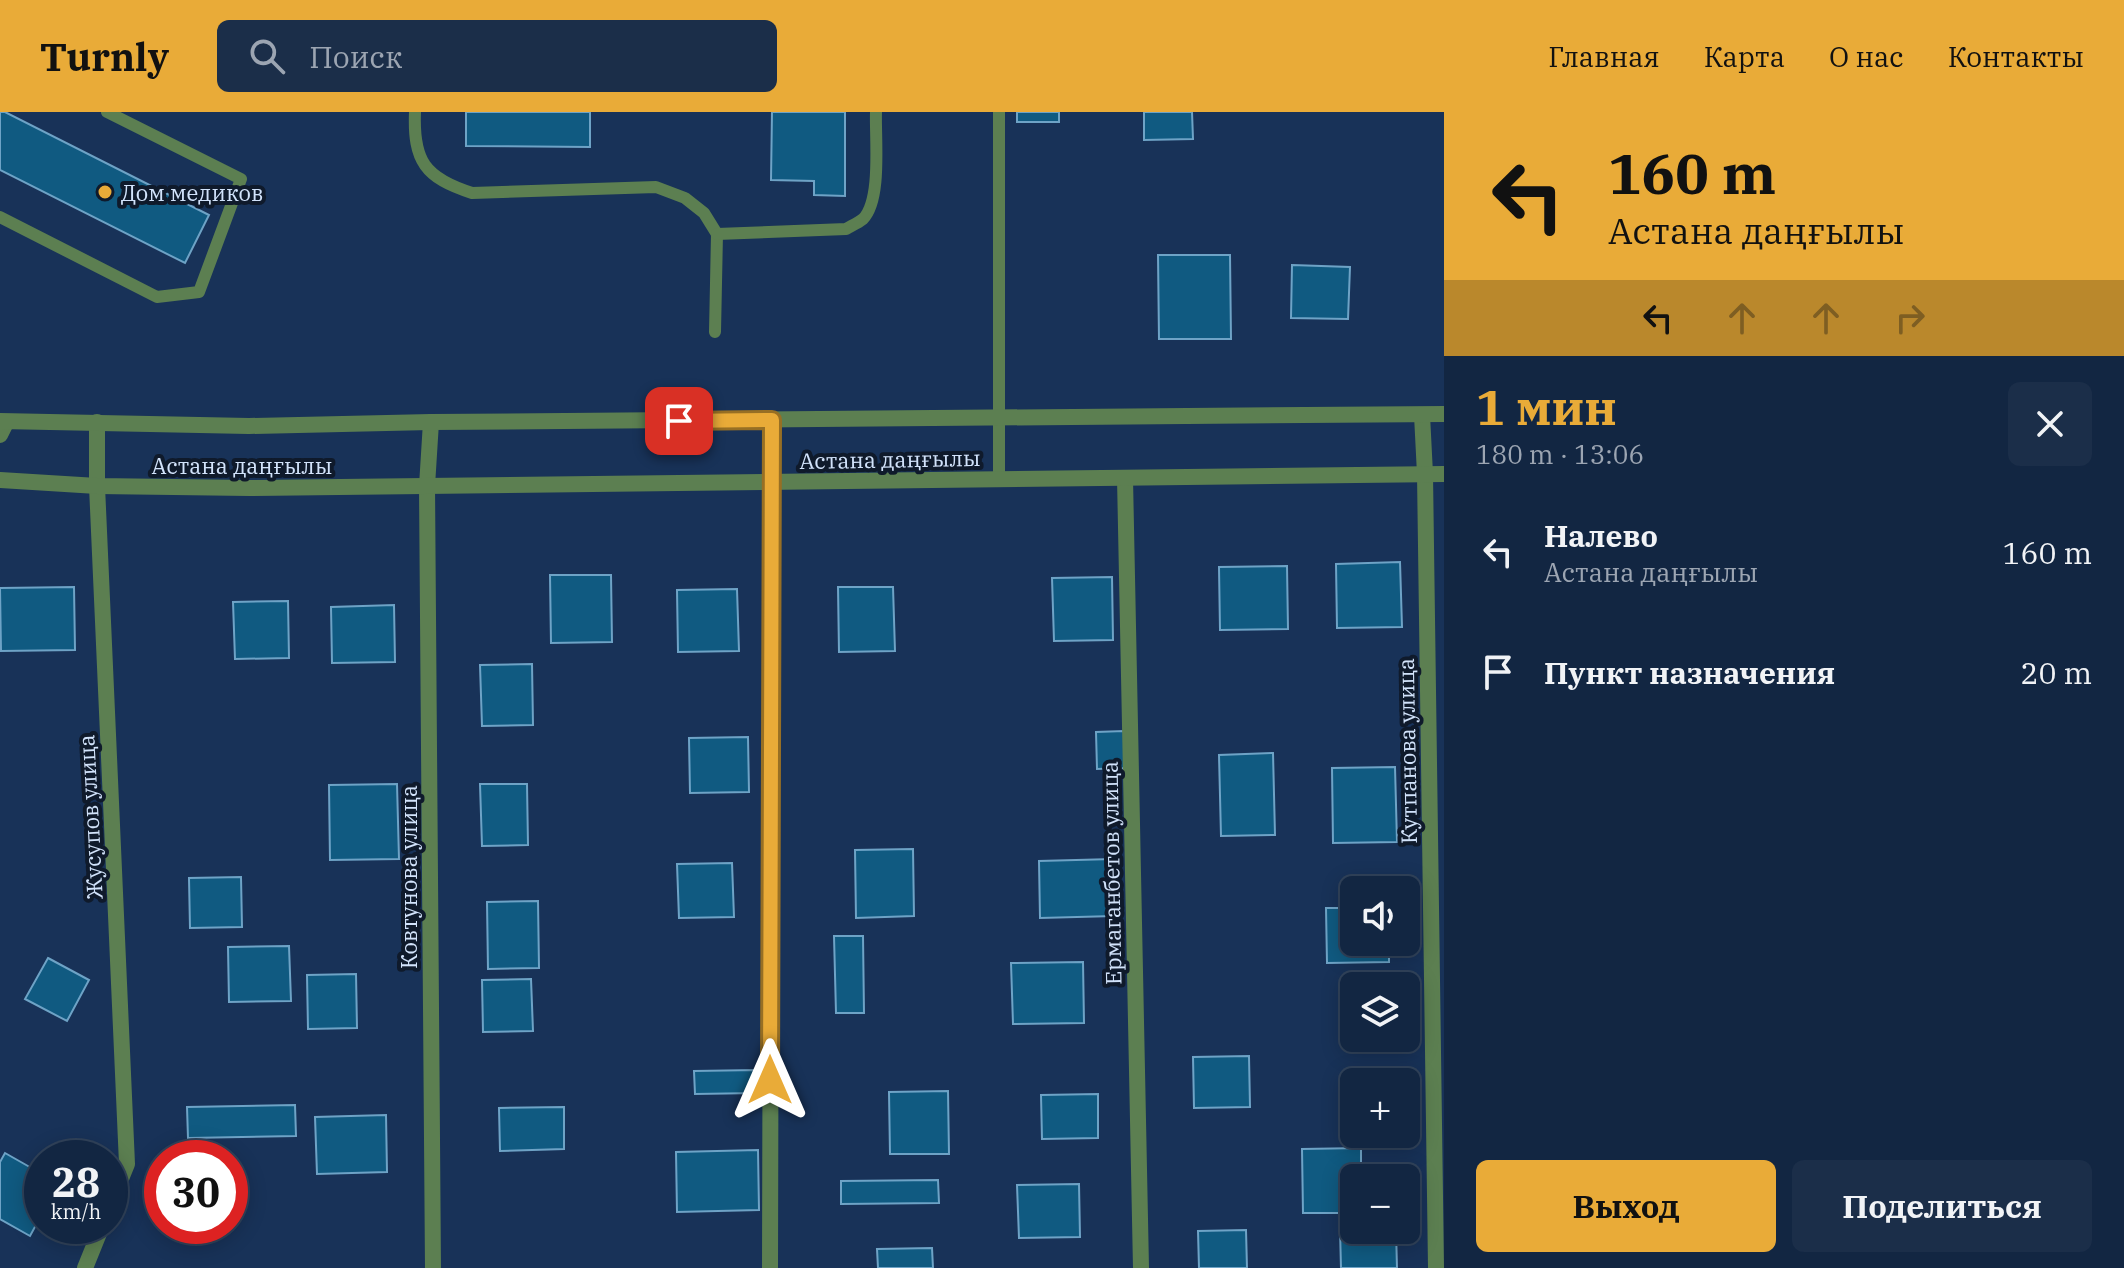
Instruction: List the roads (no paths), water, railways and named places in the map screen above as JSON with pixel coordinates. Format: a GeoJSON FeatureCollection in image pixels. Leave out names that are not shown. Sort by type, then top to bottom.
{"type":"FeatureCollection","features":[{"type":"Feature","properties":{"kind":"street","name":"Астана даңғылы"},"geometry":{"type":"LineString","coordinates":[[2,426],[97,422],[249,426],[1444,414]]}},
{"type":"Feature","properties":{"kind":"street","name":"Кутпанова улица"},"geometry":{"type":"LineString","coordinates":[[1422,415],[1436,1268]]}},
{"type":"Feature","properties":{"kind":"street"},"geometry":{"type":"LineString","coordinates":[[770,1268],[772,420]]}},
{"type":"Feature","properties":{"kind":"street","name":"Жусупов улица"},"geometry":{"type":"LineString","coordinates":[[97,422],[97,486],[126,1140]]}},
{"type":"Feature","properties":{"kind":"street","name":"Ковтунова улица"},"geometry":{"type":"LineString","coordinates":[[431,422],[427,486],[433,1268]]}},
{"type":"Feature","properties":{"kind":"street","name":"Астана даңғылы"},"geometry":{"type":"LineString","coordinates":[[0,480],[97,486],[427,486],[1444,474]]}},
{"type":"Feature","properties":{"kind":"street","name":"Ермаганбетов улица"},"geometry":{"type":"LineString","coordinates":[[1125,478],[1141,1268]]}},
{"type":"Feature","properties":{"kind":"street"},"geometry":{"type":"LineString","coordinates":[[85,1268],[95,1244]]}},
{"type":"Feature","properties":{"kind":"lane"},"geometry":{"type":"LineString","coordinates":[[0,217],[157,297],[199,292],[241,179],[107,112]]}},
{"type":"Feature","properties":{"kind":"lane"},"geometry":{"type":"LineString","coordinates":[[415,112],[414,138],[421,159],[433,176],[472,193],[656,187],[685,198],[704,213],[717,234],[715,332]]}},
{"type":"Feature","properties":{"kind":"lane"},"geometry":{"type":"LineString","coordinates":[[717,234],[846,229],[864,218],[871,205],[875,185],[876,112]]}},
{"type":"Feature","properties":{"kind":"lane"},"geometry":{"type":"LineString","coordinates":[[999,112],[999,480]]}},
{"type":"Feature","properties":{"kind":"place","name":"Дом медиков"},"geometry":{"type":"Point","coordinates":[105,192]}}]}
